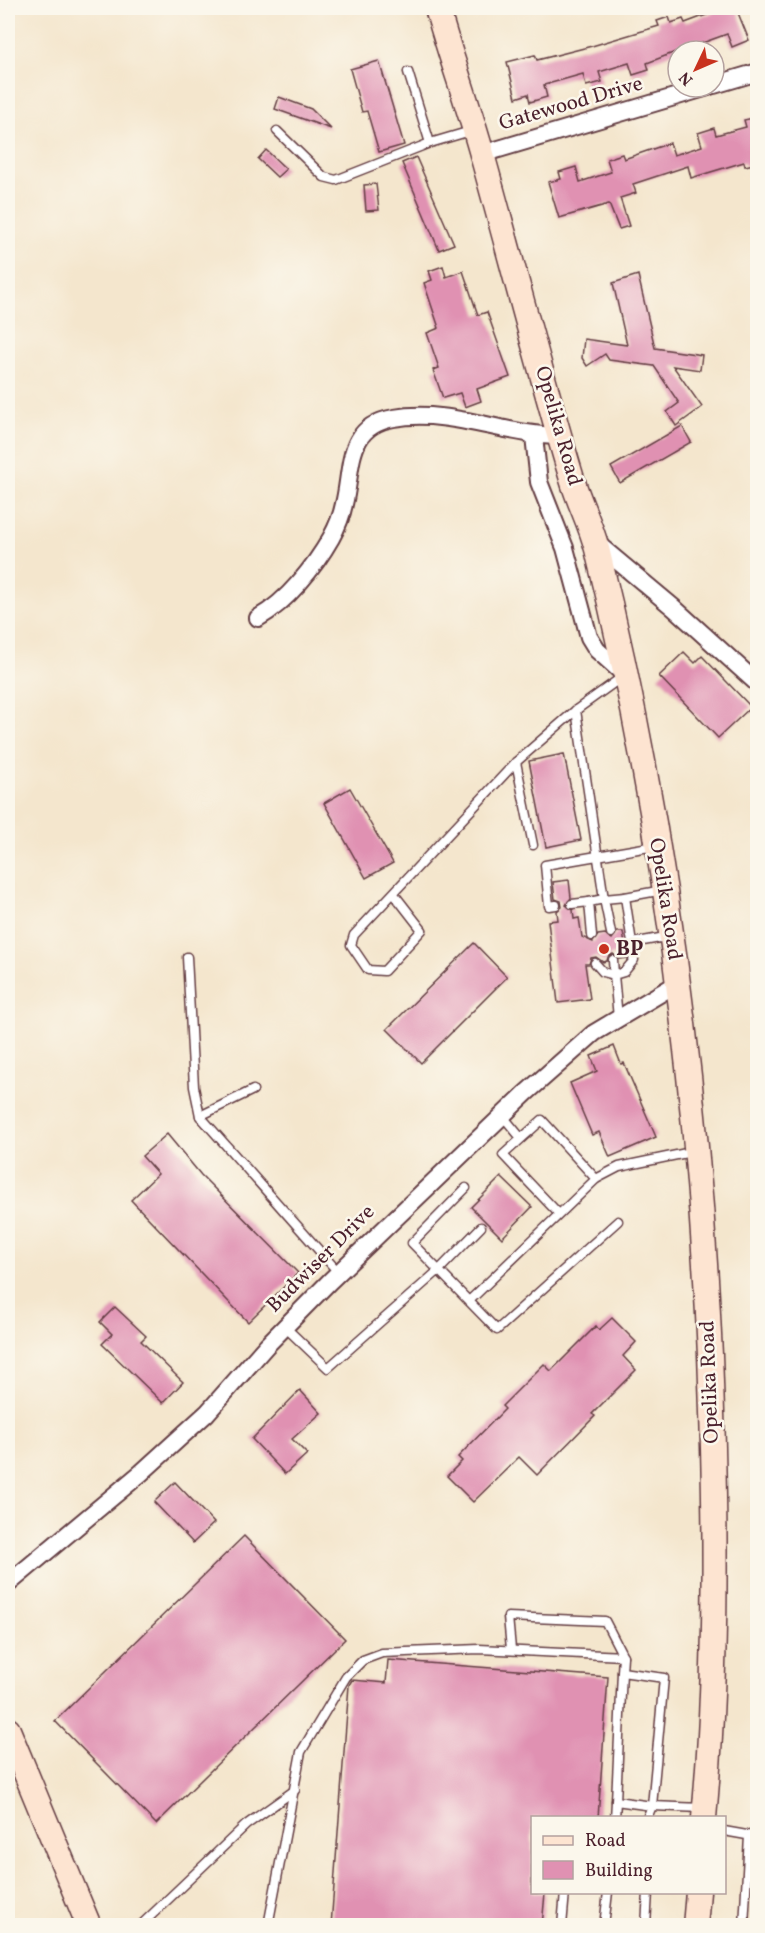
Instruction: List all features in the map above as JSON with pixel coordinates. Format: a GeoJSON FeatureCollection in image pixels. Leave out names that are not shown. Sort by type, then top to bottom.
{"type":"FeatureCollection","features":[{"type":"Feature","properties":{"kind":"main road","name":"Opelika Road"},"geometry":{"type":"LineString","coordinates":[[437,8],[482,154],[573,482],[596,542],[625,675],[664,890],[678,983],[705,1245],[715,1518],[712,1688],[705,1813]]}},
{"type":"Feature","properties":{"kind":"main road"},"geometry":{"type":"LineString","coordinates":[[8,1730],[89,1926]]}},
{"type":"Feature","properties":{"kind":"main road"},"geometry":{"type":"LineString","coordinates":[[695,1926],[698,1894]]}},
{"type":"Feature","properties":{"kind":"street"},"geometry":{"type":"LineString","coordinates":[[726,81],[758,72]]}},
{"type":"Feature","properties":{"kind":"street","name":"Gatewood Drive"},"geometry":{"type":"LineString","coordinates":[[482,154],[668,99]]}},
{"type":"Feature","properties":{"kind":"street"},"geometry":{"type":"LineString","coordinates":[[258,618],[275,609],[288,596],[331,537],[344,505],[353,450],[362,435],[376,424],[392,418],[421,417],[464,421],[534,436],[561,436]]}},
{"type":"Feature","properties":{"kind":"street"},"geometry":{"type":"LineString","coordinates":[[534,436],[539,482],[565,548],[589,637],[597,650],[625,675]]}},
{"type":"Feature","properties":{"kind":"street"},"geometry":{"type":"LineString","coordinates":[[596,542],[758,684]]}},
{"type":"Feature","properties":{"kind":"street","name":"Budwiser Drive"},"geometry":{"type":"LineString","coordinates":[[8,1584],[141,1473],[207,1413],[285,1327],[502,1115],[594,1033],[678,983]]}},
{"type":"Feature","properties":{"kind":"lane"},"geometry":{"type":"LineString","coordinates":[[408,72],[430,143]]}},
{"type":"Feature","properties":{"kind":"lane"},"geometry":{"type":"LineString","coordinates":[[277,131],[324,177],[336,180],[430,143],[474,130]]}},
{"type":"Feature","properties":{"kind":"lane"},"geometry":{"type":"LineString","coordinates":[[394,894],[422,930],[384,971],[368,970],[351,945],[354,935],[516,762],[576,710],[625,675]]}},
{"type":"Feature","properties":{"kind":"lane"},"geometry":{"type":"LineString","coordinates":[[576,710],[611,933]]}},
{"type":"Feature","properties":{"kind":"lane"},"geometry":{"type":"LineString","coordinates":[[516,762],[533,845]]}},
{"type":"Feature","properties":{"kind":"lane"},"geometry":{"type":"LineString","coordinates":[[556,905],[549,906],[545,866],[656,846]]}},
{"type":"Feature","properties":{"kind":"lane"},"geometry":{"type":"LineString","coordinates":[[572,904],[664,890]]}},
{"type":"Feature","properties":{"kind":"lane"},"geometry":{"type":"LineString","coordinates":[[595,963],[603,972],[614,975],[624,972],[634,960],[624,897]]}},
{"type":"Feature","properties":{"kind":"lane"},"geometry":{"type":"LineString","coordinates":[[589,902],[592,936]]}},
{"type":"Feature","properties":{"kind":"lane"},"geometry":{"type":"LineString","coordinates":[[632,943],[671,936]]}},
{"type":"Feature","properties":{"kind":"lane"},"geometry":{"type":"LineString","coordinates":[[187,957],[194,1087],[200,1116],[339,1273]]}},
{"type":"Feature","properties":{"kind":"lane"},"geometry":{"type":"LineString","coordinates":[[613,960],[618,1018]]}},
{"type":"Feature","properties":{"kind":"lane"},"geometry":{"type":"LineString","coordinates":[[200,1116],[254,1090]]}},
{"type":"Feature","properties":{"kind":"lane"},"geometry":{"type":"LineString","coordinates":[[502,1115],[521,1138]]}},
{"type":"Feature","properties":{"kind":"lane"},"geometry":{"type":"LineString","coordinates":[[559,1214],[503,1155],[542,1120],[596,1179]]}},
{"type":"Feature","properties":{"kind":"lane"},"geometry":{"type":"LineString","coordinates":[[469,1301],[596,1179],[620,1167],[696,1151]]}},
{"type":"Feature","properties":{"kind":"lane"},"geometry":{"type":"LineString","coordinates":[[466,1188],[412,1243],[497,1330],[618,1221]]}},
{"type":"Feature","properties":{"kind":"lane"},"geometry":{"type":"LineString","coordinates":[[285,1327],[328,1368],[439,1270],[481,1227]]}},
{"type":"Feature","properties":{"kind":"lane"},"geometry":{"type":"LineString","coordinates":[[511,1649],[508,1617],[605,1621],[623,1656],[615,1816]]}},
{"type":"Feature","properties":{"kind":"lane"},"geometry":{"type":"LineString","coordinates":[[268,1926],[301,1752],[346,1677],[363,1660],[382,1653],[511,1649],[623,1656]]}},
{"type":"Feature","properties":{"kind":"lane"},"geometry":{"type":"LineString","coordinates":[[622,1672],[664,1678],[652,1806],[648,1816]]}},
{"type":"Feature","properties":{"kind":"lane"},"geometry":{"type":"LineString","coordinates":[[140,1926],[246,1825],[295,1790]]}},
{"type":"Feature","properties":{"kind":"lane"},"geometry":{"type":"LineString","coordinates":[[616,1801],[705,1813]]}},
{"type":"Feature","properties":{"kind":"lane"},"geometry":{"type":"LineString","coordinates":[[726,1831],[753,1836],[744,1926]]}},
{"type":"Feature","properties":{"kind":"lane"},"geometry":{"type":"LineString","coordinates":[[562,1926],[565,1894]]}},
{"type":"Feature","properties":{"kind":"lane"},"geometry":{"type":"LineString","coordinates":[[604,1926],[608,1894]]}},
{"type":"Feature","properties":{"kind":"lane"},"geometry":{"type":"LineString","coordinates":[[646,1926],[648,1894]]}},
{"type":"Feature","properties":{"kind":"building"},"geometry":{"type":"Polygon","coordinates":[[[725,8],[736,8],[749,40],[732,47],[727,34],[713,39],[666,39],[666,56],[647,63],[649,70],[633,75],[629,63],[599,72],[602,82],[586,86],[583,74],[544,85],[547,97],[530,102],[528,94],[516,98],[507,62],[535,55],[537,60],[592,46],[659,26],[657,21],[669,17],[671,23],[683,19],[685,23],[725,8]]]}},
{"type":"Feature","properties":{"kind":"building"},"geometry":{"type":"Polygon","coordinates":[[[379,61],[404,145],[379,152],[367,111],[362,112],[350,69],[379,61]]]}},
{"type":"Feature","properties":{"kind":"building"},"geometry":{"type":"Polygon","coordinates":[[[279,97],[311,109],[331,129],[275,109],[279,97]]]}},
{"type":"Feature","properties":{"kind":"building"},"geometry":{"type":"Polygon","coordinates":[[[758,117],[758,163],[745,166],[744,162],[691,178],[688,166],[633,184],[636,193],[620,198],[629,226],[619,229],[609,204],[559,218],[548,182],[561,179],[559,172],[576,167],[580,182],[611,172],[607,159],[622,154],[624,159],[670,143],[674,155],[702,146],[698,133],[714,128],[716,135],[746,127],[744,120],[758,117]]]}},
{"type":"Feature","properties":{"kind":"building"},"geometry":{"type":"Polygon","coordinates":[[[266,150],[286,169],[277,177],[258,159],[266,150]]]}},
{"type":"Feature","properties":{"kind":"building"},"geometry":{"type":"Polygon","coordinates":[[[416,157],[454,244],[439,250],[402,163],[416,157]]]}},
{"type":"Feature","properties":{"kind":"building"},"geometry":{"type":"Polygon","coordinates":[[[376,184],[379,210],[366,211],[364,185],[376,184]]]}},
{"type":"Feature","properties":{"kind":"building"},"geometry":{"type":"Polygon","coordinates":[[[443,266],[446,277],[463,271],[478,315],[487,312],[510,377],[477,389],[481,401],[465,407],[460,393],[443,398],[433,370],[439,368],[427,333],[439,328],[424,283],[432,280],[429,271],[443,266]]]}},
{"type":"Feature","properties":{"kind":"building"},"geometry":{"type":"Polygon","coordinates":[[[638,275],[655,348],[702,355],[700,370],[673,366],[702,407],[676,426],[667,412],[679,403],[654,366],[609,360],[605,354],[587,366],[582,358],[584,339],[627,345],[613,283],[638,275]]]}},
{"type":"Feature","properties":{"kind":"building"},"geometry":{"type":"Polygon","coordinates":[[[682,426],[691,442],[620,483],[611,467],[682,426]]]}},
{"type":"Feature","properties":{"kind":"building"},"geometry":{"type":"Polygon","coordinates":[[[684,652],[695,663],[702,656],[751,707],[718,738],[659,676],[684,652]]]}},
{"type":"Feature","properties":{"kind":"building"},"geometry":{"type":"Polygon","coordinates":[[[564,754],[581,840],[546,847],[529,761],[564,754]]]}},
{"type":"Feature","properties":{"kind":"building"},"geometry":{"type":"Polygon","coordinates":[[[350,788],[393,863],[366,878],[324,803],[350,788]]]}},
{"type":"Feature","properties":{"kind":"building"},"geometry":{"type":"Polygon","coordinates":[[[569,880],[571,898],[566,905],[573,910],[574,919],[579,918],[582,937],[593,942],[598,935],[605,934],[612,939],[617,932],[623,932],[627,958],[619,959],[613,954],[603,962],[596,957],[591,958],[589,964],[585,964],[590,999],[558,1003],[548,921],[558,920],[557,911],[562,907],[561,901],[555,899],[553,882],[569,880]]]}},
{"type":"Feature","properties":{"kind":"building"},"geometry":{"type":"Polygon","coordinates":[[[474,943],[507,977],[421,1063],[387,1029],[474,943]]]}},
{"type":"Feature","properties":{"kind":"building"},"geometry":{"type":"Polygon","coordinates":[[[614,1046],[621,1064],[624,1063],[656,1137],[610,1157],[599,1132],[592,1135],[570,1083],[597,1071],[591,1056],[614,1046]]]}},
{"type":"Feature","properties":{"kind":"building"},"geometry":{"type":"Polygon","coordinates":[[[167,1134],[201,1175],[298,1273],[248,1322],[131,1200],[158,1174],[142,1156],[167,1134]]]}},
{"type":"Feature","properties":{"kind":"building"},"geometry":{"type":"Polygon","coordinates":[[[501,1177],[532,1207],[502,1238],[471,1207],[501,1177]]]}},
{"type":"Feature","properties":{"kind":"building"},"geometry":{"type":"Polygon","coordinates":[[[115,1307],[146,1336],[141,1341],[183,1382],[163,1403],[102,1344],[112,1334],[100,1322],[115,1307]]]}},
{"type":"Feature","properties":{"kind":"building"},"geometry":{"type":"Polygon","coordinates":[[[612,1318],[636,1342],[623,1356],[636,1370],[592,1414],[595,1416],[537,1475],[519,1457],[473,1502],[447,1476],[462,1461],[458,1457],[505,1409],[502,1406],[544,1364],[551,1371],[596,1326],[599,1330],[612,1318]]]}},
{"type":"Feature","properties":{"kind":"building"},"geometry":{"type":"Polygon","coordinates":[[[300,1390],[321,1413],[292,1439],[307,1454],[285,1474],[252,1439],[300,1390]]]}},
{"type":"Feature","properties":{"kind":"building"},"geometry":{"type":"Polygon","coordinates":[[[175,1482],[214,1523],[193,1543],[154,1502],[175,1482]]]}},
{"type":"Feature","properties":{"kind":"building"},"geometry":{"type":"Polygon","coordinates":[[[244,1536],[345,1639],[156,1824],[55,1721],[244,1536]]]}},
{"type":"Feature","properties":{"kind":"building"},"geometry":{"type":"Polygon","coordinates":[[[388,1660],[608,1677],[598,1816],[531,1816],[531,1894],[545,1894],[542,1926],[331,1926],[349,1685],[352,1680],[386,1683],[388,1660]]]}},
{"type":"Feature","properties":{"kind":"place","name":"BP"},"geometry":{"type":"Point","coordinates":[604,949]}}]}
